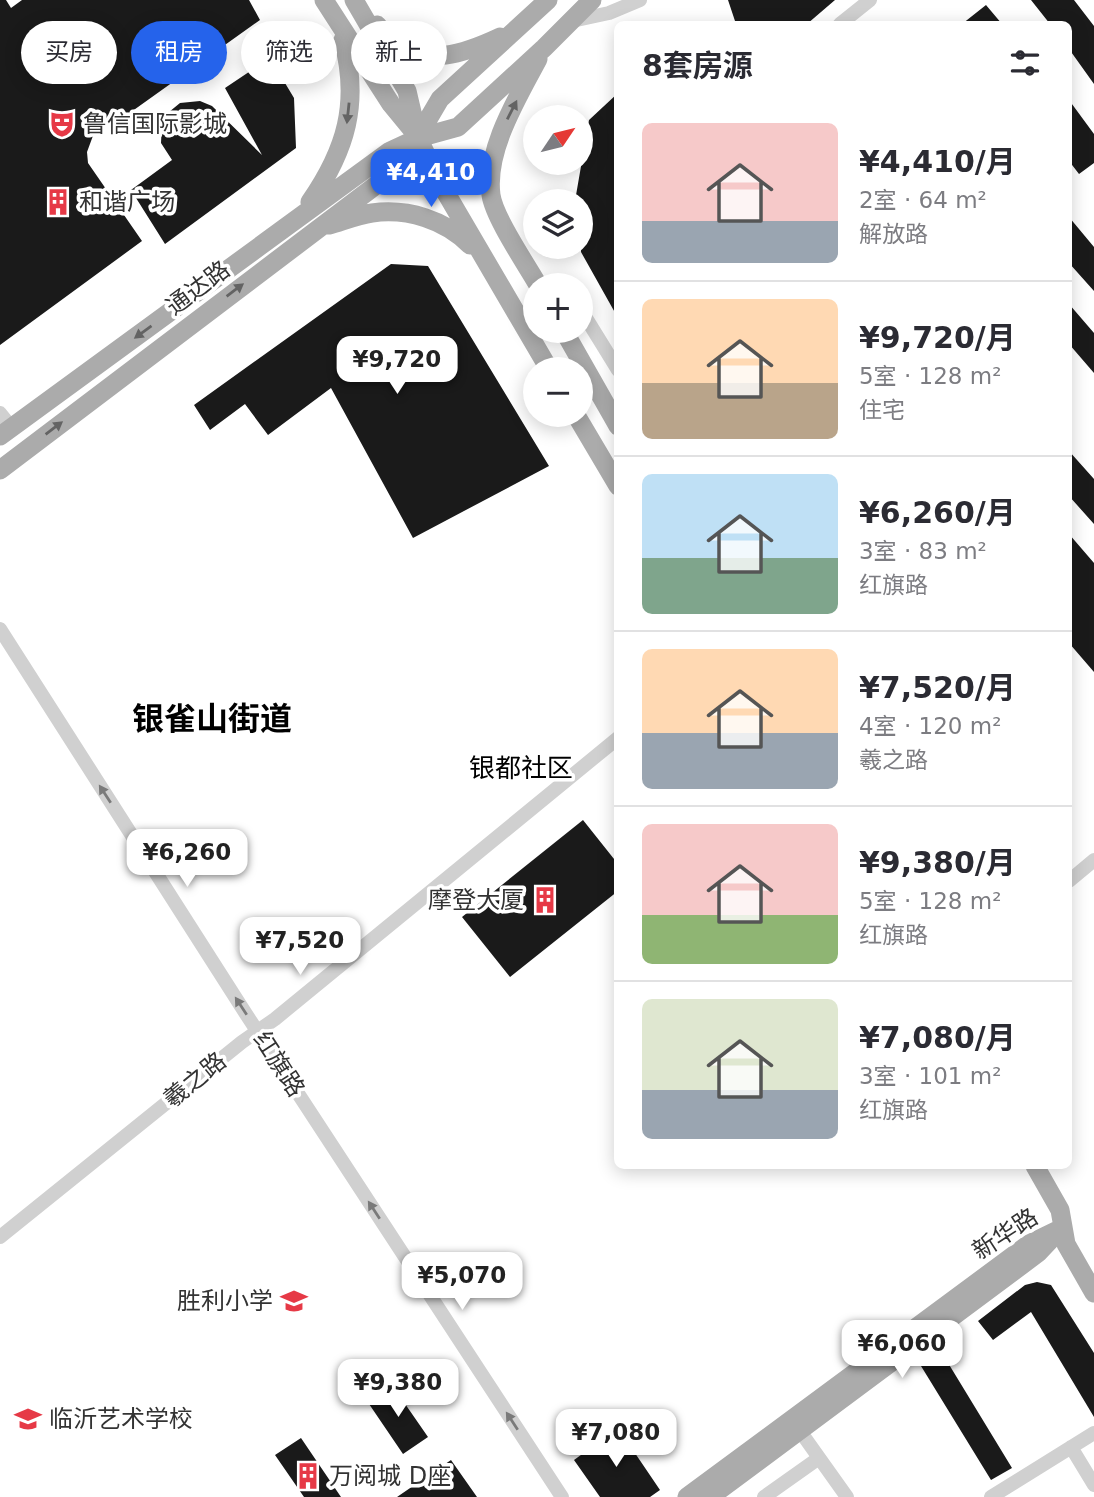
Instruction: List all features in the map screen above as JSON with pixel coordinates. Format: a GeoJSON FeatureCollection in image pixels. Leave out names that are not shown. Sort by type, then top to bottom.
{"type":"FeatureCollection","features":[{"type":"Feature","properties":{"kind":"main road"},"geometry":{"type":"LineString","coordinates":[[324,0],[391,104],[446,176],[523,307]]}},
{"type":"Feature","properties":{"kind":"main road"},"geometry":{"type":"LineString","coordinates":[[418,138],[458,127],[592,0]]}},
{"type":"Feature","properties":{"kind":"main road"},"geometry":{"type":"LineString","coordinates":[[355,1],[390,41],[406,50],[429,57],[471,50],[499,38],[544,4]]}},
{"type":"Feature","properties":{"kind":"main road"},"geometry":{"type":"LineString","coordinates":[[355,1],[407,91],[418,138],[439,181],[542,357]]}},
{"type":"Feature","properties":{"kind":"main road","name":"通达路"},"geometry":{"type":"LineString","coordinates":[[4,426],[307,223],[400,167],[440,99],[544,4]]}},
{"type":"Feature","properties":{"kind":"main road"},"geometry":{"type":"LineString","coordinates":[[307,223],[345,136],[351,85],[349,62],[338,22]]}},
{"type":"Feature","properties":{"kind":"main road"},"geometry":{"type":"LineString","coordinates":[[531,273],[505,228],[491,195],[494,159],[504,124],[544,48]]}},
{"type":"Feature","properties":{"kind":"main road"},"geometry":{"type":"LineString","coordinates":[[307,223],[371,213],[390,212],[422,216],[460,236],[483,259]]}},
{"type":"Feature","properties":{"kind":"main road","name":"通达路"},"geometry":{"type":"LineString","coordinates":[[0,470],[307,223]]}},
{"type":"Feature","properties":{"kind":"main road"},"geometry":{"type":"LineString","coordinates":[[571,343],[614,419]]}},
{"type":"Feature","properties":{"kind":"main road"},"geometry":{"type":"LineString","coordinates":[[593,425],[614,461]]}},
{"type":"Feature","properties":{"kind":"main road"},"geometry":{"type":"LineString","coordinates":[[583,427],[614,479]]}},
{"type":"Feature","properties":{"kind":"main road"},"geometry":{"type":"LineString","coordinates":[[1023,1169],[1049,1216],[1078,1240],[1094,1268]]}},
{"type":"Feature","properties":{"kind":"main road"},"geometry":{"type":"LineString","coordinates":[[1037,1169],[1060,1210],[1066,1244],[1094,1293]]}},
{"type":"Feature","properties":{"kind":"main road","name":"新华路"},"geometry":{"type":"LineString","coordinates":[[710,1497],[1038,1253],[1062,1228]]}},
{"type":"Feature","properties":{"kind":"main road","name":"新华路"},"geometry":{"type":"LineString","coordinates":[[687,1497],[1029,1244],[1062,1228]]}},
{"type":"Feature","properties":{"kind":"street"},"geometry":{"type":"LineString","coordinates":[[572,21],[609,13],[640,0]]}},
{"type":"Feature","properties":{"kind":"street"},"geometry":{"type":"LineString","coordinates":[[844,21],[870,0]]}},
{"type":"Feature","properties":{"kind":"street"},"geometry":{"type":"LineString","coordinates":[[593,329],[614,364]]}},
{"type":"Feature","properties":{"kind":"street","name":"红旗路"},"geometry":{"type":"LineString","coordinates":[[0,629],[257,1031],[562,1497]]}},
{"type":"Feature","properties":{"kind":"street","name":"羲之路"},"geometry":{"type":"LineString","coordinates":[[0,1237],[257,1031],[286,1011],[614,741]]}},
{"type":"Feature","properties":{"kind":"street"},"geometry":{"type":"LineString","coordinates":[[1072,878],[1094,860]]}},
{"type":"Feature","properties":{"kind":"street"},"geometry":{"type":"LineString","coordinates":[[800,1430],[847,1497]]}},
{"type":"Feature","properties":{"kind":"street"},"geometry":{"type":"LineString","coordinates":[[991,1497],[1094,1433]]}},
{"type":"Feature","properties":{"kind":"street"},"geometry":{"type":"LineString","coordinates":[[1071,1447],[1094,1485]]}},
{"type":"Feature","properties":{"kind":"street"},"geometry":{"type":"LineString","coordinates":[[764,1497],[819,1458]]}},
{"type":"Feature","properties":{"kind":"building","name":"和谐广场"},"geometry":{"type":"Polygon","coordinates":[[[0,0],[6,0],[11,8],[22,0],[249,0],[260,20],[241,21],[241,34],[227,44],[227,21],[131,21],[131,84],[170,84],[110,127],[108,123],[94,133],[87,152],[88,163],[142,241],[0,345],[0,0]]]}},
{"type":"Feature","properties":{"kind":"building"},"geometry":{"type":"Polygon","coordinates":[[[728,0],[835,0],[810,21],[735,21],[728,0]]]}},
{"type":"Feature","properties":{"kind":"building"},"geometry":{"type":"Polygon","coordinates":[[[1031,0],[1074,0],[1094,26],[1094,84],[1072,53],[1072,21],[1048,21],[1031,0]]]}},
{"type":"Feature","properties":{"kind":"building"},"geometry":{"type":"Polygon","coordinates":[[[986,5],[999,21],[966,21],[986,5]]]}},
{"type":"Feature","properties":{"kind":"building"},"geometry":{"type":"Polygon","coordinates":[[[241,77],[241,84],[286,84],[294,98],[296,148],[165,244],[131,190],[172,160],[161,143],[162,122],[169,112],[180,103],[200,101],[212,106],[262,155],[225,88],[241,77]]]}},
{"type":"Feature","properties":{"kind":"building"},"geometry":{"type":"Polygon","coordinates":[[[614,97],[614,311],[585,259],[593,259],[593,189],[577,189],[579,175],[593,175],[593,116],[614,97]]]}},
{"type":"Feature","properties":{"kind":"building"},"geometry":{"type":"Polygon","coordinates":[[[1072,104],[1094,134],[1094,163],[1079,174],[1072,165],[1072,104]]]}},
{"type":"Feature","properties":{"kind":"building"},"geometry":{"type":"Polygon","coordinates":[[[1072,221],[1094,247],[1094,291],[1072,266],[1072,221]]]}},
{"type":"Feature","properties":{"kind":"building"},"geometry":{"type":"Polygon","coordinates":[[[391,264],[428,266],[549,466],[413,538],[331,388],[268,435],[245,404],[210,430],[194,405],[391,264]]]}},
{"type":"Feature","properties":{"kind":"building"},"geometry":{"type":"Polygon","coordinates":[[[1072,307],[1094,333],[1094,373],[1072,347],[1072,307]]]}},
{"type":"Feature","properties":{"kind":"building"},"geometry":{"type":"Polygon","coordinates":[[[1072,454],[1094,479],[1094,524],[1072,499],[1072,454]]]}},
{"type":"Feature","properties":{"kind":"building"},"geometry":{"type":"Polygon","coordinates":[[[1072,537],[1094,563],[1094,672],[1072,646],[1072,537]]]}},
{"type":"Feature","properties":{"kind":"building","name":"摩登大厦"},"geometry":{"type":"Polygon","coordinates":[[[583,820],[614,859],[614,894],[510,977],[462,917],[583,820]]]}},
{"type":"Feature","properties":{"kind":"building"},"geometry":{"type":"Polygon","coordinates":[[[1037,1282],[1051,1285],[1094,1353],[1094,1417],[1031,1312],[993,1340],[978,1321],[1025,1285],[1037,1282]]]}},
{"type":"Feature","properties":{"kind":"building"},"geometry":{"type":"Polygon","coordinates":[[[942,1353],[1012,1468],[991,1480],[921,1366],[942,1353]]]}},
{"type":"Feature","properties":{"kind":"building"},"geometry":{"type":"Polygon","coordinates":[[[392,1385],[428,1437],[403,1454],[367,1401],[392,1385]]]}},
{"type":"Feature","properties":{"kind":"building"},"geometry":{"type":"Polygon","coordinates":[[[618,1428],[660,1490],[650,1497],[600,1497],[574,1460],[618,1428]]]}},
{"type":"Feature","properties":{"kind":"building","name":"万阅城 D座"},"geometry":{"type":"Polygon","coordinates":[[[301,1438],[341,1497],[304,1497],[275,1455],[301,1438]]]}},
{"type":"Feature","properties":{"kind":"building"},"geometry":{"type":"Polygon","coordinates":[[[451,1460],[477,1497],[397,1497],[451,1460]]]}},
{"type":"Feature","properties":{"kind":"place","name":"鲁信国际影城"},"geometry":{"type":"Point","coordinates":[62,124]}},
{"type":"Feature","properties":{"kind":"place","name":"和谐广场"},"geometry":{"type":"Point","coordinates":[58,202]}},
{"type":"Feature","properties":{"kind":"place","name":"摩登大厦"},"geometry":{"type":"Point","coordinates":[545,900]}},
{"type":"Feature","properties":{"kind":"place","name":"胜利小学"},"geometry":{"type":"Point","coordinates":[294,1301]}},
{"type":"Feature","properties":{"kind":"place","name":"临沂艺术学校"},"geometry":{"type":"Point","coordinates":[28,1419]}},
{"type":"Feature","properties":{"kind":"place","name":"万阅城 D座"},"geometry":{"type":"Point","coordinates":[308,1476]}},
{"type":"Feature","properties":{"kind":"district","name":"银雀山街道"},"geometry":{"type":"Point","coordinates":[212,719]}},
{"type":"Feature","properties":{"kind":"district","name":"银都社区"},"geometry":{"type":"Point","coordinates":[521,768]}}]}
